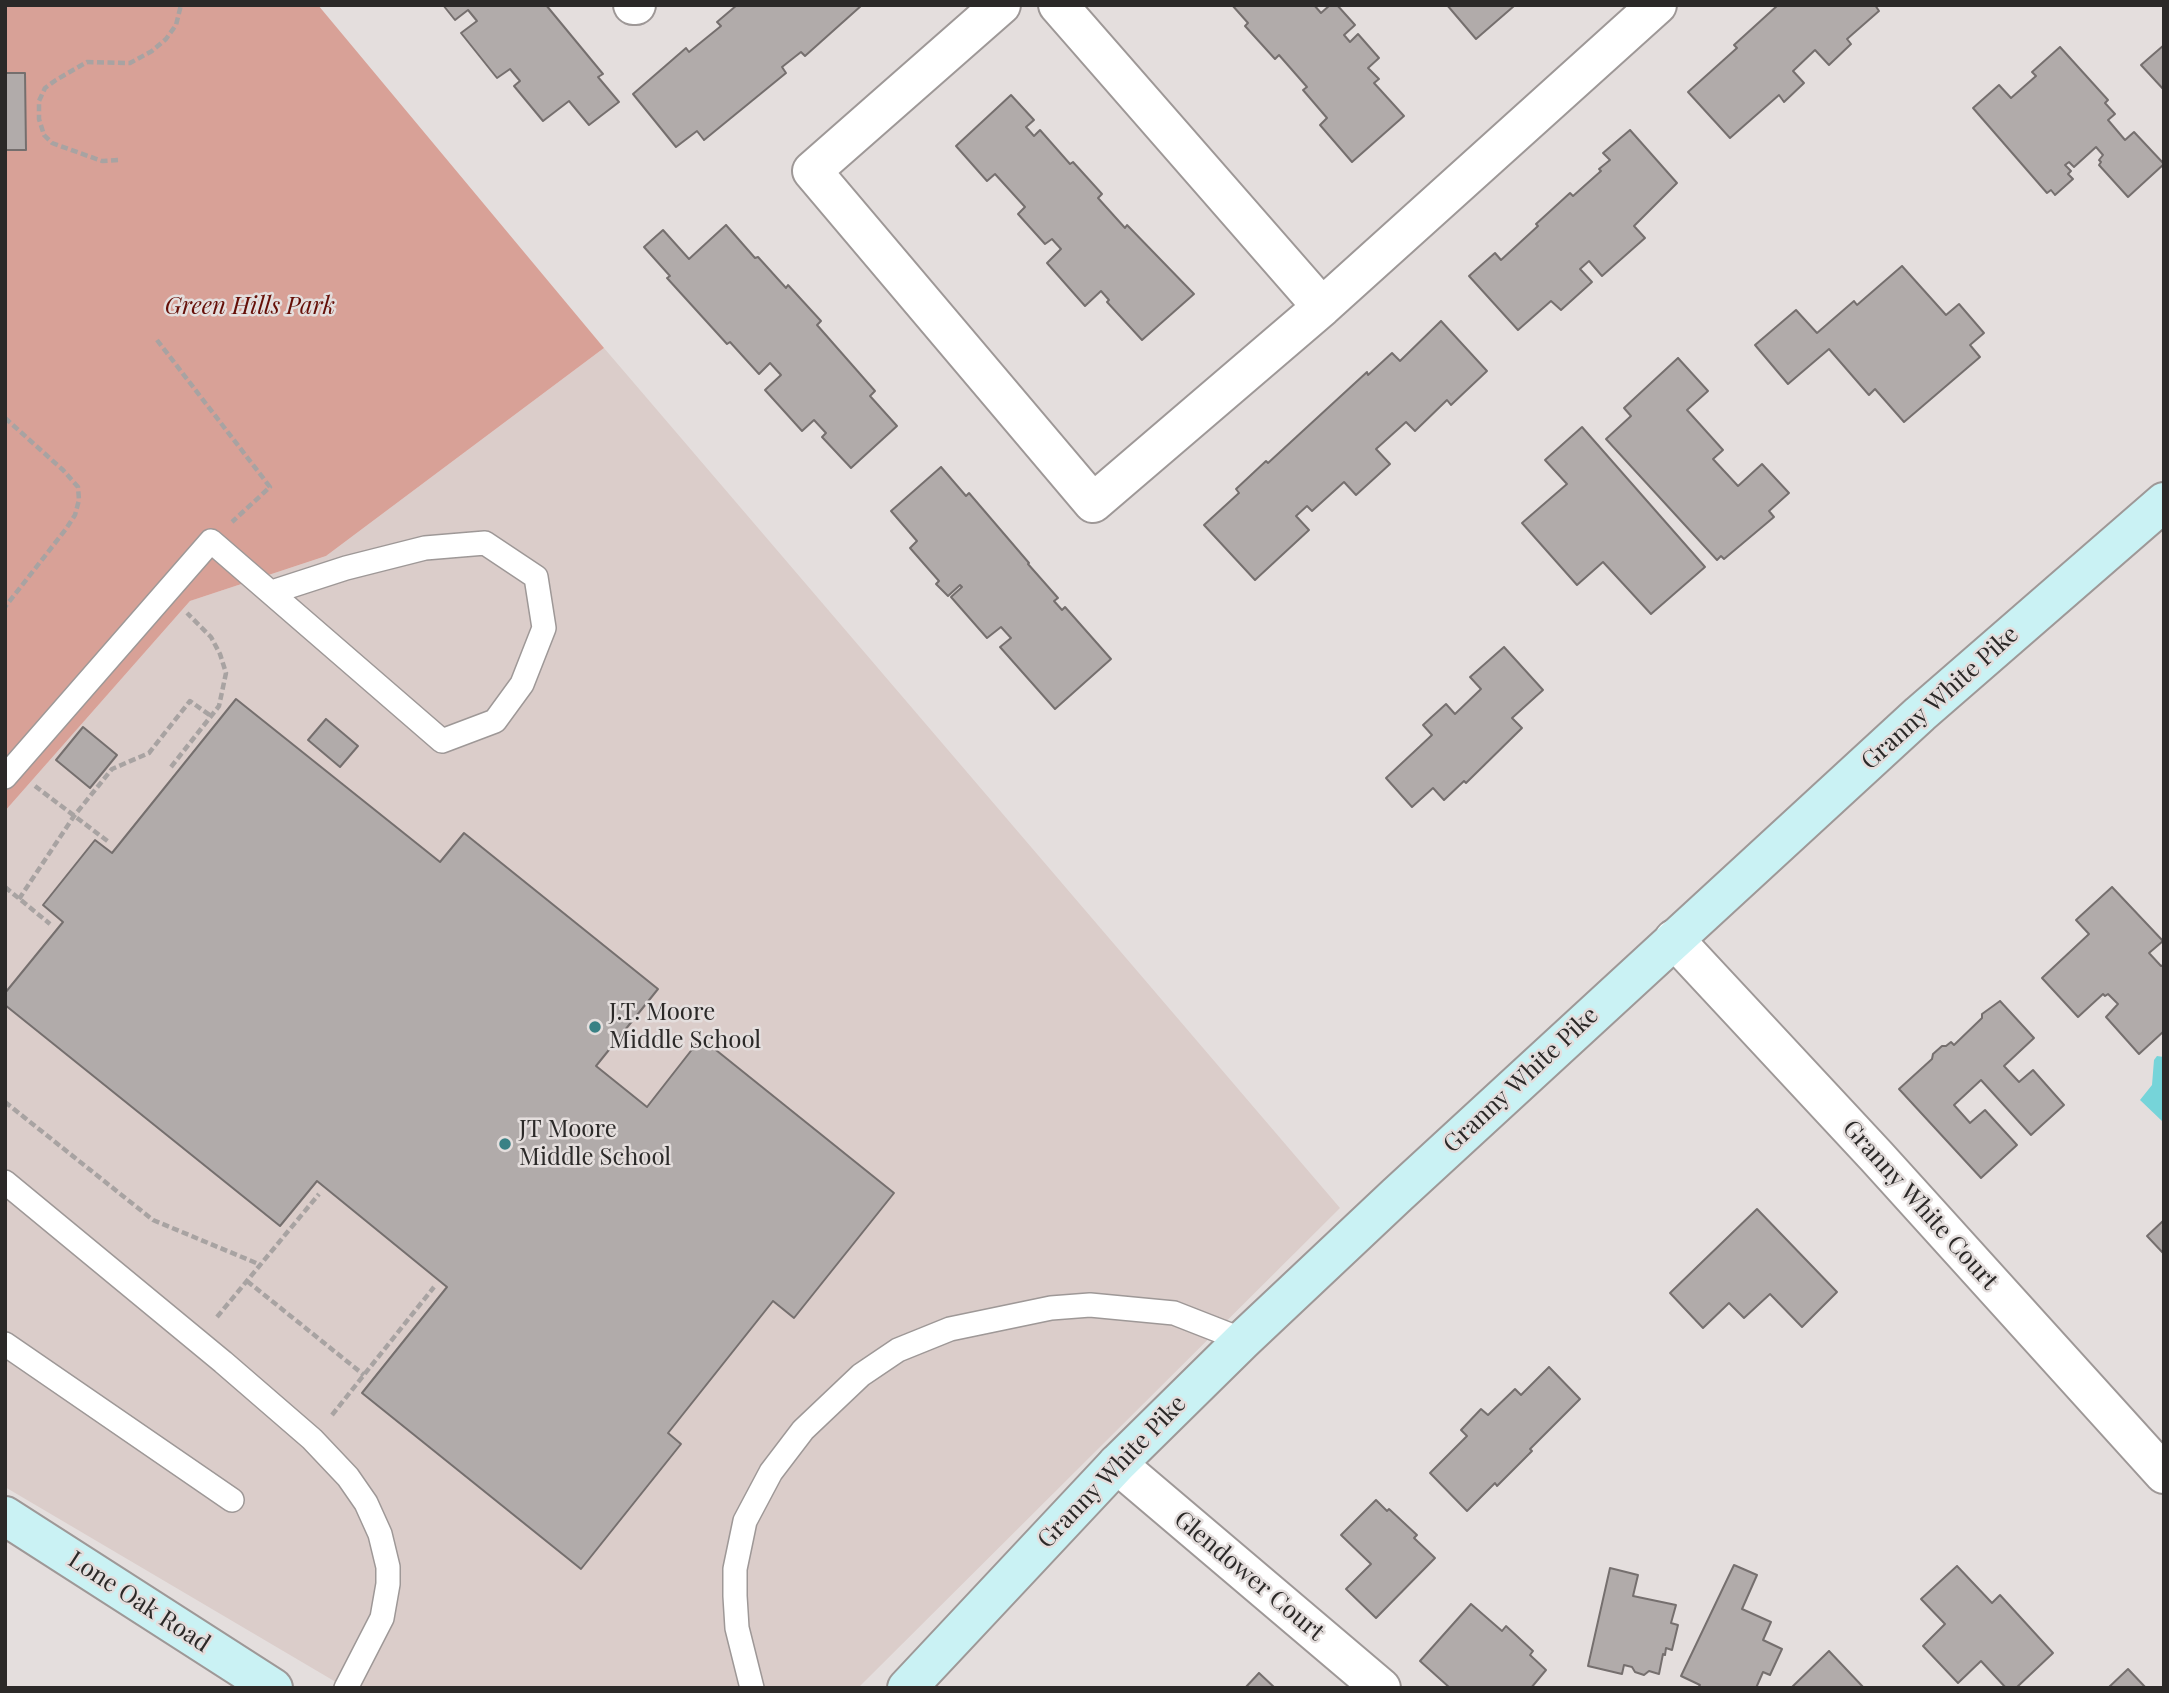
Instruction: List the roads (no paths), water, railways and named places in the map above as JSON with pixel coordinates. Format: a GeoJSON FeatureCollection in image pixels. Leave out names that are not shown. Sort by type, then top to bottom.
{"type":"FeatureCollection","features":[{"type":"Feature","properties":{"kind":"main road","name":"Granny White Pike"},"geometry":{"type":"LineString","coordinates":[[907,1688],[1117,1464],[1243,1340],[1929,705],[2164,502]]}},
{"type":"Feature","properties":{"kind":"main road","name":"Lone Oak Road"},"geometry":{"type":"LineString","coordinates":[[5,1516],[273,1688]]}},
{"type":"Feature","properties":{"kind":"street"},"geometry":{"type":"LineString","coordinates":[[1001,5],[812,171],[1093,503],[1322,307],[1657,5]]}},
{"type":"Feature","properties":{"kind":"street"},"geometry":{"type":"LineString","coordinates":[[1058,5],[1322,307]]}},
{"type":"Feature","properties":{"kind":"street","name":"Granny White Court"},"geometry":{"type":"LineString","coordinates":[[1674,939],[1877,1157],[2164,1474]]}},
{"type":"Feature","properties":{"kind":"street","name":"Glendower Court"},"geometry":{"type":"LineString","coordinates":[[1117,1464],[1381,1688]]}},
{"type":"Feature","properties":{"kind":"lane"},"geometry":{"type":"LineString","coordinates":[[9,772],[211,541],[442,741],[495,722],[522,684],[544,628],[536,577],[485,543],[425,548],[346,568],[272,592]]}},
{"type":"Feature","properties":{"kind":"lane"},"geometry":{"type":"LineString","coordinates":[[5,1182],[312,1439],[348,1477],[366,1503],[380,1534],[388,1567],[386,1600],[382,1618],[346,1688]]}},
{"type":"Feature","properties":{"kind":"lane"},"geometry":{"type":"LineString","coordinates":[[752,1688],[737,1628],[735,1596],[738,1544],[745,1521],[771,1472],[803,1430],[860,1375],[898,1350],[950,1329],[1005,1316],[1090,1304],[1174,1313],[1243,1340]]}},
{"type":"Feature","properties":{"kind":"lane"},"geometry":{"type":"LineString","coordinates":[[5,1344],[232,1500]]}},
{"type":"Feature","properties":{"kind":"water"},"geometry":{"type":"Polygon","coordinates":[[[2157,1056],[2164,1057],[2164,1121],[2140,1100],[2152,1085],[2154,1060],[2157,1056]]]}},
{"type":"Feature","properties":{"kind":"place","name":"J.T. Moore Middle School"},"geometry":{"type":"Point","coordinates":[595,1027]}},
{"type":"Feature","properties":{"kind":"place","name":"JT Moore Middle School"},"geometry":{"type":"Point","coordinates":[505,1144]}},
{"type":"Feature","properties":{"kind":"park label","name":"Green Hills Park"},"geometry":{"type":"Point","coordinates":[250,307]}}]}
